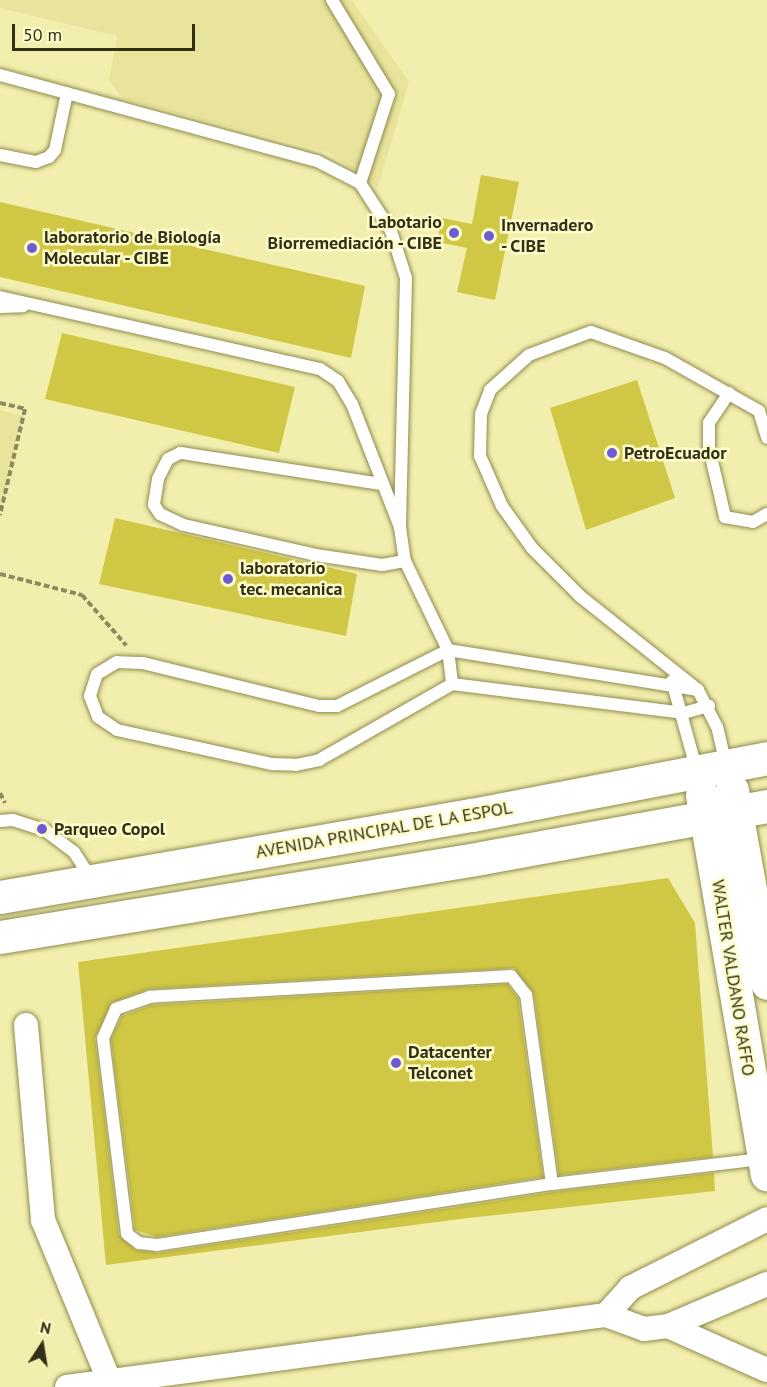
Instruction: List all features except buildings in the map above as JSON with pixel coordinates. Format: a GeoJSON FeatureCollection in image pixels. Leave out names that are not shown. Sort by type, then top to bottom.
{"type":"FeatureCollection","features":[{"type":"Feature","properties":{"kind":"street","name":"AVENIDA PRINCIPAL DE LA ESPOL"},"geometry":{"type":"LineString","coordinates":[[0,897],[767,758]]}},
{"type":"Feature","properties":{"kind":"street"},"geometry":{"type":"LineString","coordinates":[[0,937],[736,812],[712,769]]}},
{"type":"Feature","properties":{"kind":"street","name":"WALTER VALDANO RAFFO"},"geometry":{"type":"LineString","coordinates":[[736,812],[767,979]]}},
{"type":"Feature","properties":{"kind":"street","name":"WALTER VALDANO RAFFO"},"geometry":{"type":"LineString","coordinates":[[736,812],[765,1166]]}},
{"type":"Feature","properties":{"kind":"street"},"geometry":{"type":"LineString","coordinates":[[26,1025],[43,1220],[109,1380]]}},
{"type":"Feature","properties":{"kind":"street"},"geometry":{"type":"LineString","coordinates":[[606,1315],[630,1288],[767,1219]]}},
{"type":"Feature","properties":{"kind":"street"},"geometry":{"type":"LineString","coordinates":[[67,1387],[606,1315],[644,1329],[668,1326],[767,1284]]}},
{"type":"Feature","properties":{"kind":"street"},"geometry":{"type":"LineString","coordinates":[[668,1326],[767,1370]]}},
{"type":"Feature","properties":{"kind":"lane"},"geometry":{"type":"LineString","coordinates":[[332,0],[389,94],[360,183]]}},
{"type":"Feature","properties":{"kind":"lane"},"geometry":{"type":"LineString","coordinates":[[0,75],[317,161],[360,183],[391,231],[406,278],[400,527],[405,561],[448,650],[452,684]]}},
{"type":"Feature","properties":{"kind":"lane"},"geometry":{"type":"LineString","coordinates":[[0,155],[36,162],[49,157],[55,150],[67,93]]}},
{"type":"Feature","properties":{"kind":"lane"},"geometry":{"type":"LineString","coordinates":[[0,297],[52,306],[320,369],[338,381],[352,404],[381,484],[400,527]]}},
{"type":"Feature","properties":{"kind":"lane"},"geometry":{"type":"LineString","coordinates":[[0,307],[52,306]]}},
{"type":"Feature","properties":{"kind":"lane"},"geometry":{"type":"LineString","coordinates":[[712,769],[709,706],[698,690],[580,596],[532,548],[502,506],[480,456],[481,414],[490,390],[528,355],[591,332],[665,358],[763,410],[767,438]]}},
{"type":"Feature","properties":{"kind":"lane"},"geometry":{"type":"LineString","coordinates":[[729,393],[709,423],[709,448],[724,517],[735,522],[753,522],[767,514]]}},
{"type":"Feature","properties":{"kind":"lane"},"geometry":{"type":"LineString","coordinates":[[381,484],[180,453],[168,459],[158,479],[154,505],[160,514],[184,525],[316,555],[382,565],[405,561]]}},
{"type":"Feature","properties":{"kind":"lane"},"geometry":{"type":"LineString","coordinates":[[698,690],[448,650],[337,706],[319,706],[142,663],[117,662],[98,674],[90,696],[98,717],[117,730],[272,764],[296,765],[319,760],[452,684],[684,713],[709,706]]}},
{"type":"Feature","properties":{"kind":"lane"},"geometry":{"type":"LineString","coordinates":[[667,665],[684,713],[712,769]]}},
{"type":"Feature","properties":{"kind":"lane"},"geometry":{"type":"LineString","coordinates":[[0,821],[13,820],[46,831],[74,852],[94,881]]}},
{"type":"Feature","properties":{"kind":"lane"},"geometry":{"type":"LineString","coordinates":[[552,1184],[526,995],[512,976],[150,997],[116,1009],[103,1038],[127,1233],[139,1244],[157,1245],[552,1184],[765,1166]]}},
{"type":"Feature","properties":{"kind":"path"},"geometry":{"type":"LineString","coordinates":[[0,403],[25,409],[0,515]]}},
{"type":"Feature","properties":{"kind":"path"},"geometry":{"type":"LineString","coordinates":[[0,574],[82,595],[142,663]]}},
{"type":"Feature","properties":{"kind":"shaded area"},"geometry":{"type":"Polygon","coordinates":[[[0,0],[352,0],[409,82],[378,187],[328,152],[123,99],[109,80],[117,36],[0,8],[0,0]]]}},
{"type":"Feature","properties":{"kind":"shaded area"},"geometry":{"type":"Polygon","coordinates":[[[0,410],[24,416],[0,517],[0,410]]]}},
{"type":"Feature","properties":{"kind":"place","name":"Labotario Biorremediación - CIBE"},"geometry":{"type":"Point","coordinates":[454,233]}},
{"type":"Feature","properties":{"kind":"place","name":"Invernadero - CIBE"},"geometry":{"type":"Point","coordinates":[489,236]}},
{"type":"Feature","properties":{"kind":"place","name":"laboratorio de Biología Molecular - CIBE"},"geometry":{"type":"Point","coordinates":[32,248]}},
{"type":"Feature","properties":{"kind":"place","name":"PetroEcuador"},"geometry":{"type":"Point","coordinates":[612,453]}},
{"type":"Feature","properties":{"kind":"place","name":"laboratorio tec. mecanica"},"geometry":{"type":"Point","coordinates":[228,579]}},
{"type":"Feature","properties":{"kind":"place","name":"Parqueo Copol"},"geometry":{"type":"Point","coordinates":[42,829]}},
{"type":"Feature","properties":{"kind":"place","name":"Datacenter Telconet"},"geometry":{"type":"Point","coordinates":[396,1063]}}]}
